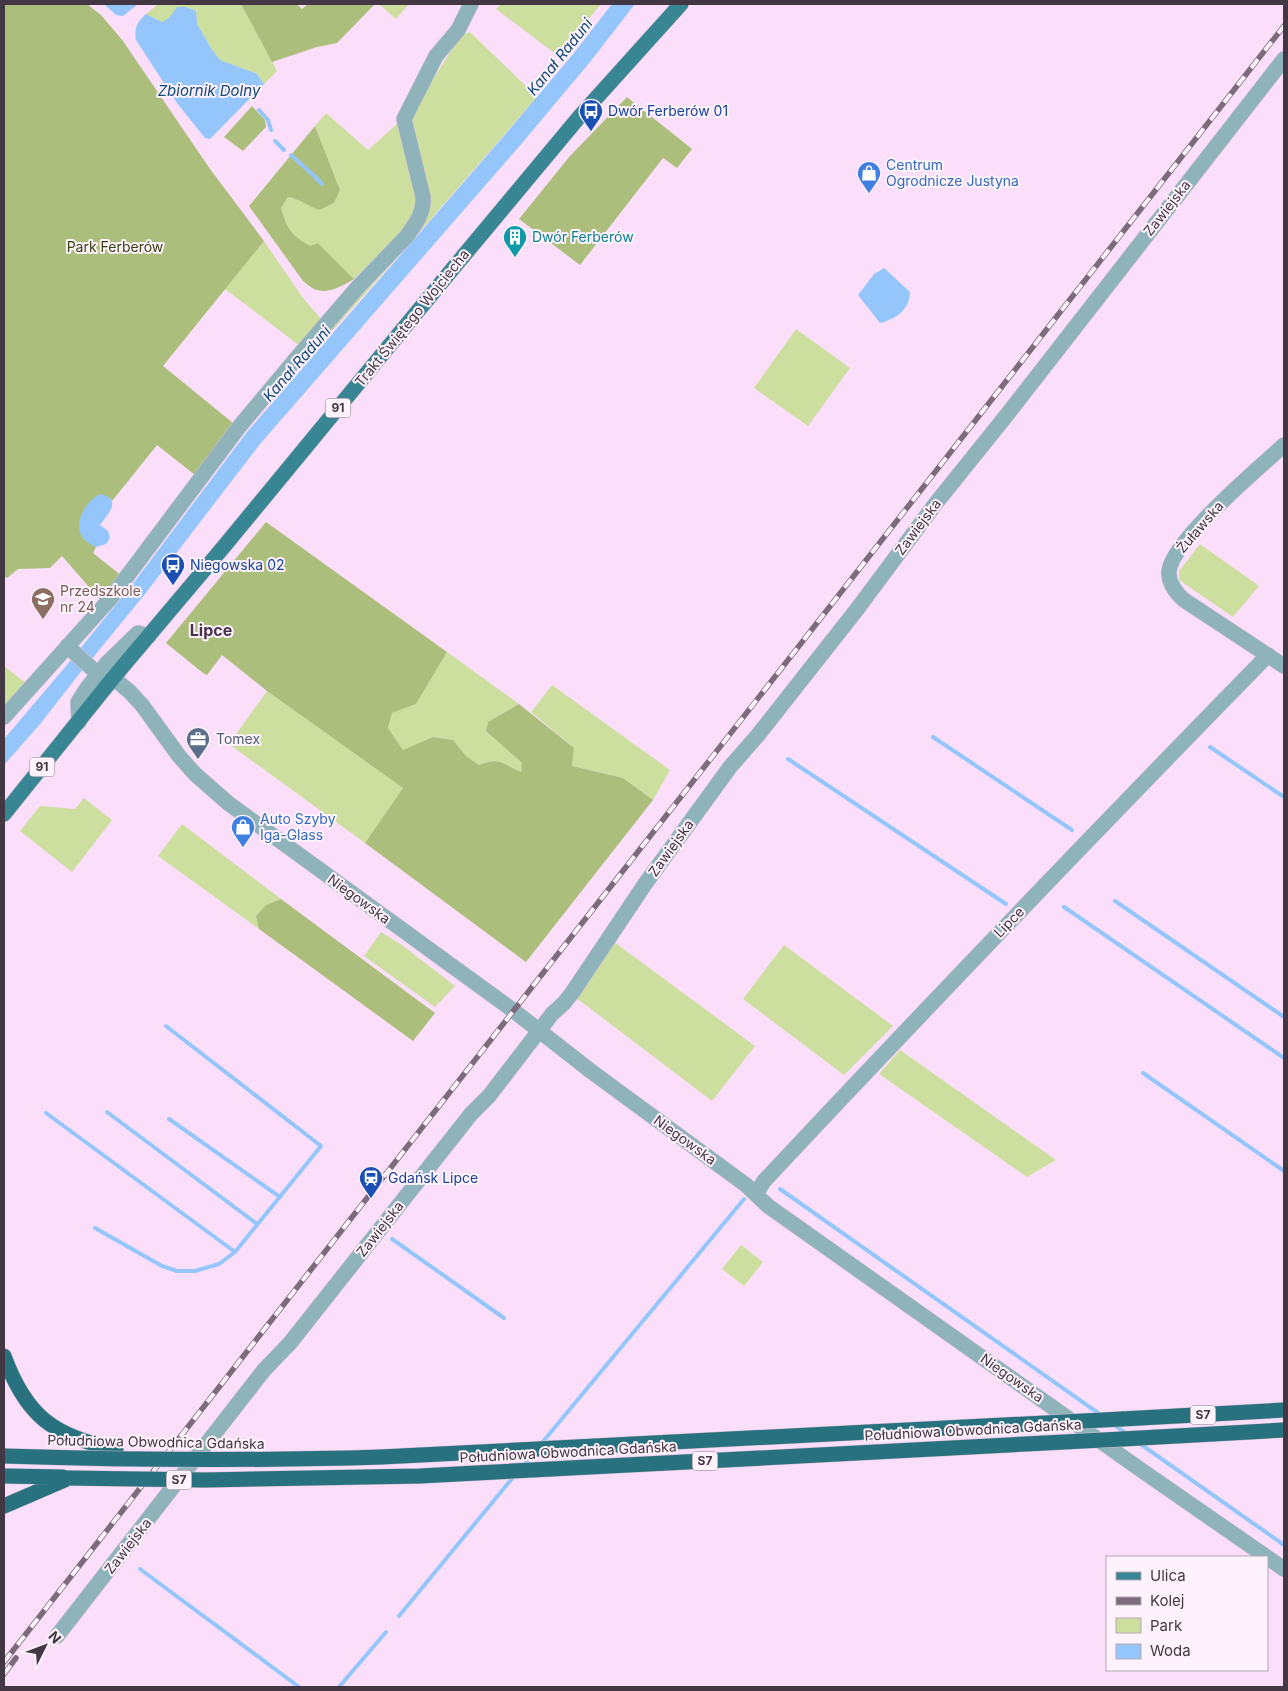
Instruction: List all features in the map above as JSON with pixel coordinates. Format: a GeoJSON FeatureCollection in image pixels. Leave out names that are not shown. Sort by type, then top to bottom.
{"type":"FeatureCollection","features":[{"type":"Feature","properties":{"kind":"highway"},"geometry":{"type":"LineString","coordinates":[[4,1356],[10,1373],[26,1402],[36,1414],[59,1431],[101,1446],[145,1451],[181,1460]]}},
{"type":"Feature","properties":{"kind":"highway","name":"Południowa Obwodnica Gdańska"},"geometry":{"type":"LineString","coordinates":[[4,1456],[181,1460],[381,1457],[1284,1410]]}},
{"type":"Feature","properties":{"kind":"highway","name":"Południowa Obwodnica Gdańska"},"geometry":{"type":"LineString","coordinates":[[4,1476],[205,1480],[420,1476],[1284,1430]]}},
{"type":"Feature","properties":{"kind":"highway"},"geometry":{"type":"LineString","coordinates":[[4,1506],[69,1478]]}},
{"type":"Feature","properties":{"kind":"main road","name":"Trakt Świętego Wojciecha"},"geometry":{"type":"LineString","coordinates":[[4,814],[114,678],[580,116],[681,4]]}},
{"type":"Feature","properties":{"kind":"street"},"geometry":{"type":"LineString","coordinates":[[4,717],[70,650],[276,382],[339,308],[407,236],[420,217],[424,208],[423,197],[404,119],[436,56],[458,30],[471,4]]}},
{"type":"Feature","properties":{"kind":"street","name":"Zawiejska"},"geometry":{"type":"LineString","coordinates":[[57,1636],[264,1370],[290,1344],[538,1031],[572,993],[645,884],[730,767],[758,735],[858,608],[936,503],[1284,59]]}},
{"type":"Feature","properties":{"kind":"street","name":"Żuławska"},"geometry":{"type":"LineString","coordinates":[[1284,445],[1206,518],[1177,552],[1171,562],[1169,580],[1177,593],[1284,666]]}},
{"type":"Feature","properties":{"kind":"street"},"geometry":{"type":"LineString","coordinates":[[79,722],[78,702],[93,670],[107,663],[138,633],[149,636]]}},
{"type":"Feature","properties":{"kind":"street"},"geometry":{"type":"LineString","coordinates":[[70,650],[93,670]]}},
{"type":"Feature","properties":{"kind":"street","name":"Lipce"},"geometry":{"type":"LineString","coordinates":[[756,1194],[764,1181],[891,1046],[1268,655]]}},
{"type":"Feature","properties":{"kind":"street","name":"Niegowska"},"geometry":{"type":"LineString","coordinates":[[114,678],[142,705],[179,756],[213,791],[354,896],[514,1011],[538,1031],[746,1185],[768,1206],[1265,1556]]}},
{"type":"Feature","properties":{"kind":"street","name":"Niegowska"},"geometry":{"type":"LineString","coordinates":[[1268,1558],[1284,1569]]}},
{"type":"Feature","properties":{"kind":"green space","name":"Park Ferberów"},"geometry":{"type":"Polygon","coordinates":[[[4,4],[87,4],[101,15],[123,41],[210,169],[264,241],[163,366],[233,423],[195,475],[157,445],[112,501],[110,498],[83,538],[96,547],[93,553],[122,576],[113,588],[107,588],[103,594],[104,599],[102,602],[62,556],[50,568],[18,569],[7,578],[4,576],[4,4]]]}},
{"type":"Feature","properties":{"kind":"green space"},"geometry":{"type":"Polygon","coordinates":[[[158,4],[241,4],[277,71],[264,84],[257,74],[220,60],[197,24],[196,11],[186,7],[177,8],[169,18],[162,22],[146,14],[158,4]]]}},
{"type":"Feature","properties":{"kind":"green space"},"geometry":{"type":"Polygon","coordinates":[[[241,4],[297,4],[302,9],[308,4],[375,4],[337,43],[317,47],[272,62],[241,4]]]}},
{"type":"Feature","properties":{"kind":"green space"},"geometry":{"type":"Polygon","coordinates":[[[379,4],[409,4],[396,19],[379,4]]]}},
{"type":"Feature","properties":{"kind":"green space"},"geometry":{"type":"Polygon","coordinates":[[[501,4],[601,4],[557,55],[496,9],[501,4]]]}},
{"type":"Feature","properties":{"kind":"green space"},"geometry":{"type":"Polygon","coordinates":[[[470,32],[537,97],[332,331],[329,328],[421,222],[409,128],[413,111],[461,35],[470,32]]]}},
{"type":"Feature","properties":{"kind":"green space"},"geometry":{"type":"Polygon","coordinates":[[[627,97],[692,149],[677,168],[663,158],[580,265],[519,219],[570,156],[627,97]]]}},
{"type":"Feature","properties":{"kind":"green space"},"geometry":{"type":"Polygon","coordinates":[[[252,106],[265,120],[266,127],[243,151],[224,137],[252,106]]]}},
{"type":"Feature","properties":{"kind":"green space"},"geometry":{"type":"Polygon","coordinates":[[[326,113],[368,150],[399,122],[418,206],[408,226],[354,279],[318,243],[310,247],[298,239],[285,221],[281,208],[288,197],[297,199],[320,210],[334,203],[340,190],[315,126],[326,113]]]}},
{"type":"Feature","properties":{"kind":"green space"},"geometry":{"type":"Polygon","coordinates":[[[315,126],[340,190],[334,203],[320,210],[297,199],[288,197],[281,208],[285,221],[294,235],[310,246],[318,243],[354,279],[326,291],[315,289],[303,281],[249,206],[315,126]]]}},
{"type":"Feature","properties":{"kind":"green space"},"geometry":{"type":"Polygon","coordinates":[[[264,241],[303,298],[322,320],[300,346],[225,289],[264,241]]]}},
{"type":"Feature","properties":{"kind":"green space"},"geometry":{"type":"Polygon","coordinates":[[[796,329],[850,368],[808,426],[754,388],[796,329]]]}},
{"type":"Feature","properties":{"kind":"green space"},"geometry":{"type":"Polygon","coordinates":[[[266,522],[447,652],[416,704],[392,713],[388,728],[403,750],[433,737],[453,740],[466,756],[479,765],[496,761],[521,772],[522,763],[486,731],[488,722],[519,704],[574,748],[572,766],[623,778],[653,800],[526,962],[365,843],[403,788],[267,691],[222,655],[207,675],[166,643],[266,522]]]}},
{"type":"Feature","properties":{"kind":"green space"},"geometry":{"type":"Polygon","coordinates":[[[1200,544],[1259,586],[1233,617],[1179,580],[1179,571],[1200,544]]]}},
{"type":"Feature","properties":{"kind":"green space"},"geometry":{"type":"Polygon","coordinates":[[[447,652],[519,704],[488,722],[486,731],[522,763],[521,772],[497,761],[479,765],[466,756],[453,740],[433,737],[403,750],[388,728],[392,713],[416,704],[447,652]]]}},
{"type":"Feature","properties":{"kind":"green space"},"geometry":{"type":"Polygon","coordinates":[[[4,666],[27,684],[4,710],[4,666]]]}},
{"type":"Feature","properties":{"kind":"green space"},"geometry":{"type":"Polygon","coordinates":[[[552,685],[670,770],[653,800],[623,778],[572,766],[574,748],[531,712],[552,685]]]}},
{"type":"Feature","properties":{"kind":"green space"},"geometry":{"type":"Polygon","coordinates":[[[267,691],[403,788],[365,843],[229,744],[267,691]]]}},
{"type":"Feature","properties":{"kind":"green space"},"geometry":{"type":"Polygon","coordinates":[[[84,798],[112,820],[72,872],[20,831],[40,806],[75,809],[84,798]]]}},
{"type":"Feature","properties":{"kind":"green space"},"geometry":{"type":"Polygon","coordinates":[[[182,824],[281,899],[266,905],[256,916],[259,929],[158,856],[182,824]]]}},
{"type":"Feature","properties":{"kind":"green space"},"geometry":{"type":"Polygon","coordinates":[[[281,899],[435,1013],[413,1041],[259,929],[256,916],[266,905],[281,899]]]}},
{"type":"Feature","properties":{"kind":"green space"},"geometry":{"type":"Polygon","coordinates":[[[381,932],[402,945],[455,986],[435,1007],[364,956],[381,932]]]}},
{"type":"Feature","properties":{"kind":"green space"},"geometry":{"type":"Polygon","coordinates":[[[614,942],[755,1046],[712,1101],[575,997],[614,942]]]}},
{"type":"Feature","properties":{"kind":"green space"},"geometry":{"type":"Polygon","coordinates":[[[784,945],[893,1026],[844,1075],[743,999],[784,945]]]}},
{"type":"Feature","properties":{"kind":"green space"},"geometry":{"type":"Polygon","coordinates":[[[900,1050],[1056,1160],[1027,1177],[879,1074],[900,1050]]]}},
{"type":"Feature","properties":{"kind":"green space"},"geometry":{"type":"Polygon","coordinates":[[[741,1245],[763,1262],[744,1286],[722,1269],[741,1245]]]}},
{"type":"Feature","properties":{"kind":"water"},"geometry":{"type":"Polygon","coordinates":[[[104,4],[138,4],[123,16],[116,15],[104,4]]]}},
{"type":"Feature","properties":{"kind":"water"},"geometry":{"type":"Polygon","coordinates":[[[612,4],[635,4],[590,62],[523,142],[260,444],[145,594],[91,660],[79,650],[135,581],[247,432],[509,130],[574,53],[612,4]]]}},
{"type":"Feature","properties":{"kind":"water","name":"Zbiornik Dolny"},"geometry":{"type":"Polygon","coordinates":[[[177,7],[186,7],[196,11],[197,24],[220,60],[257,74],[264,84],[210,139],[205,138],[177,103],[136,40],[135,32],[137,26],[146,14],[162,22],[169,18],[177,7]]]}},
{"type":"Feature","properties":{"kind":"water"},"geometry":{"type":"Polygon","coordinates":[[[884,268],[910,292],[905,308],[897,316],[880,323],[858,295],[874,274],[884,268]]]}},
{"type":"Feature","properties":{"kind":"water"},"geometry":{"type":"Polygon","coordinates":[[[100,494],[111,499],[112,503],[110,512],[100,525],[108,531],[110,538],[106,544],[96,547],[83,538],[79,526],[82,513],[90,502],[100,494]]]}},
{"type":"Feature","properties":{"kind":"water"},"geometry":{"type":"Polygon","coordinates":[[[72,659],[83,669],[41,723],[4,765],[4,739],[72,659]]]}},
{"type":"Feature","properties":{"kind":"waterway"},"geometry":{"type":"LineString","coordinates":[[259,110],[268,120],[271,130]]}},
{"type":"Feature","properties":{"kind":"waterway"},"geometry":{"type":"LineString","coordinates":[[275,141],[284,150]]}},
{"type":"Feature","properties":{"kind":"waterway"},"geometry":{"type":"LineString","coordinates":[[291,155],[322,184]]}},
{"type":"Feature","properties":{"kind":"waterway"},"geometry":{"type":"LineString","coordinates":[[933,737],[1072,830]]}},
{"type":"Feature","properties":{"kind":"waterway"},"geometry":{"type":"LineString","coordinates":[[1210,747],[1284,797]]}},
{"type":"Feature","properties":{"kind":"waterway"},"geometry":{"type":"LineString","coordinates":[[788,759],[1006,904]]}},
{"type":"Feature","properties":{"kind":"waterway"},"geometry":{"type":"LineString","coordinates":[[1115,901],[1284,1017]]}},
{"type":"Feature","properties":{"kind":"waterway"},"geometry":{"type":"LineString","coordinates":[[1064,907],[1284,1058]]}},
{"type":"Feature","properties":{"kind":"waterway"},"geometry":{"type":"LineString","coordinates":[[95,1228],[162,1266],[177,1271],[195,1271],[219,1264],[235,1252],[321,1146],[166,1026]]}},
{"type":"Feature","properties":{"kind":"waterway"},"geometry":{"type":"LineString","coordinates":[[1143,1073],[1284,1171]]}},
{"type":"Feature","properties":{"kind":"waterway"},"geometry":{"type":"LineString","coordinates":[[107,1112],[257,1224]]}},
{"type":"Feature","properties":{"kind":"waterway"},"geometry":{"type":"LineString","coordinates":[[46,1113],[235,1252]]}},
{"type":"Feature","properties":{"kind":"waterway"},"geometry":{"type":"LineString","coordinates":[[169,1119],[280,1197]]}},
{"type":"Feature","properties":{"kind":"waterway"},"geometry":{"type":"LineString","coordinates":[[780,1189],[1101,1415]]}},
{"type":"Feature","properties":{"kind":"waterway"},"geometry":{"type":"LineString","coordinates":[[541,1444],[744,1199]]}},
{"type":"Feature","properties":{"kind":"waterway"},"geometry":{"type":"LineString","coordinates":[[392,1239],[504,1318]]}},
{"type":"Feature","properties":{"kind":"waterway"},"geometry":{"type":"LineString","coordinates":[[1113,1424],[1127,1434]]}},
{"type":"Feature","properties":{"kind":"waterway"},"geometry":{"type":"LineString","coordinates":[[1139,1443],[1284,1545]]}},
{"type":"Feature","properties":{"kind":"waterway"},"geometry":{"type":"LineString","coordinates":[[524,1465],[533,1453]]}},
{"type":"Feature","properties":{"kind":"waterway"},"geometry":{"type":"LineString","coordinates":[[399,1616],[514,1476]]}},
{"type":"Feature","properties":{"kind":"waterway"},"geometry":{"type":"LineString","coordinates":[[140,1569],[299,1687]]}},
{"type":"Feature","properties":{"kind":"waterway"},"geometry":{"type":"LineString","coordinates":[[339,1687],[386,1632]]}},
{"type":"Feature","properties":{"kind":"railway"},"geometry":{"type":"LineString","coordinates":[[4,1662],[1284,26]]}},
{"type":"Feature","properties":{"kind":"railway"},"geometry":{"type":"LineString","coordinates":[[4,1674],[16,1658]]}},
{"type":"Feature","properties":{"kind":"place","name":"Dwór Ferberów 01"},"geometry":{"type":"Point","coordinates":[591,132]}},
{"type":"Feature","properties":{"kind":"place","name":"Centrum Ogrodnicze Justyna"},"geometry":{"type":"Point","coordinates":[869,194]}},
{"type":"Feature","properties":{"kind":"place","name":"Dwór Ferberów"},"geometry":{"type":"Point","coordinates":[515,258]}},
{"type":"Feature","properties":{"kind":"place","name":"Niegowska 02"},"geometry":{"type":"Point","coordinates":[173,586]}},
{"type":"Feature","properties":{"kind":"place","name":"Przedszkole nr 24"},"geometry":{"type":"Point","coordinates":[43,620]}},
{"type":"Feature","properties":{"kind":"place","name":"Tomex"},"geometry":{"type":"Point","coordinates":[198,760]}},
{"type":"Feature","properties":{"kind":"place","name":"Auto Szyby Iga-Glass"},"geometry":{"type":"Point","coordinates":[243,848]}},
{"type":"Feature","properties":{"kind":"place","name":"Gdańsk Lipce"},"geometry":{"type":"Point","coordinates":[371,1199]}},
{"type":"Feature","properties":{"kind":"district","name":"Lipce"},"geometry":{"type":"Point","coordinates":[211,630]}},
{"type":"Feature","properties":{"kind":"water label","name":"Kanał Raduni"},"geometry":{"type":"Point","coordinates":[560,57]}},
{"type":"Feature","properties":{"kind":"water label","name":"Kanał Raduni"},"geometry":{"type":"Point","coordinates":[297,364]}}]}
